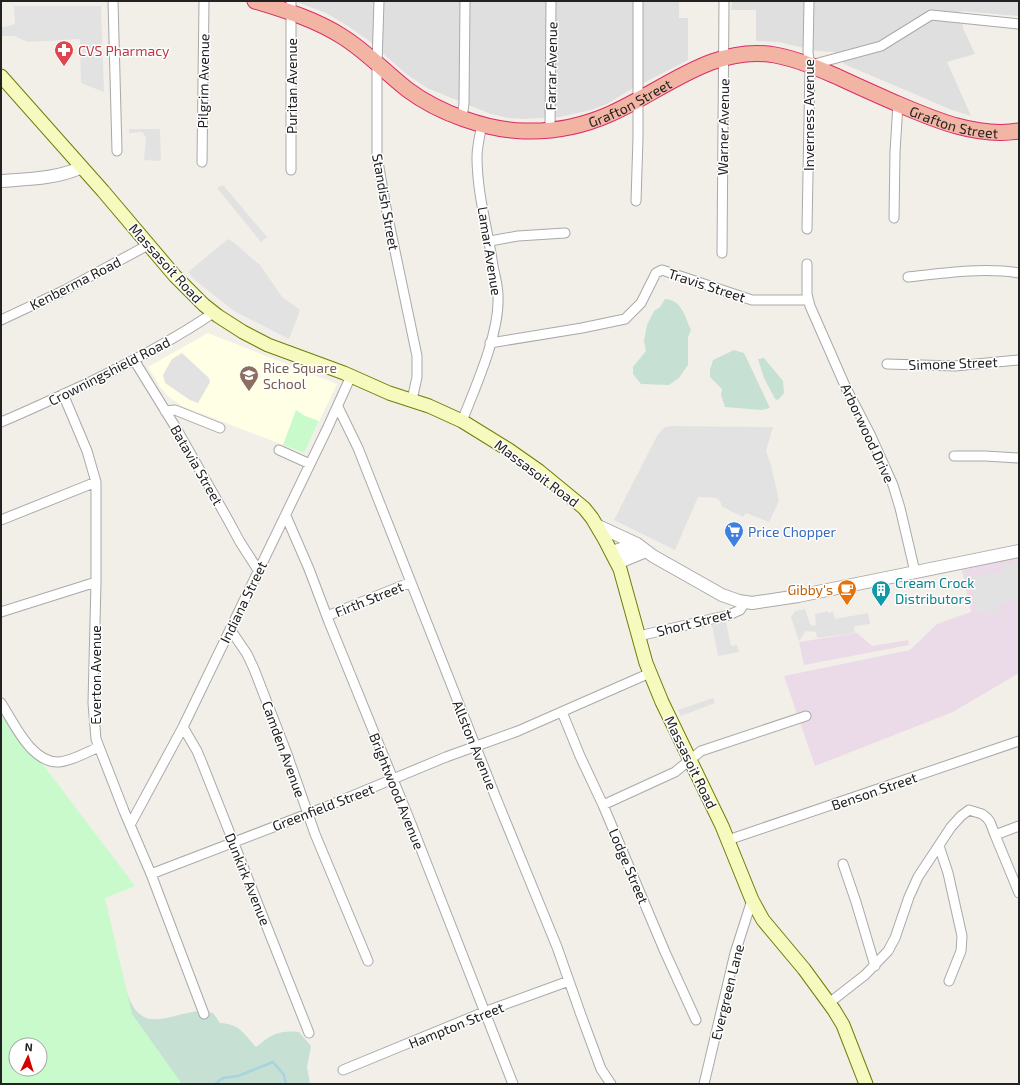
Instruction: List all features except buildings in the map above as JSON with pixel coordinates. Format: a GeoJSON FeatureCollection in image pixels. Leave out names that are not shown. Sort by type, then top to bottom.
{"type":"FeatureCollection","features":[{"type":"Feature","properties":{"kind":"highway","name":"Grafton Street"},"geometry":{"type":"LineString","coordinates":[[255,1],[291,7],[317,23],[336,32],[356,46],[420,98],[462,118],[509,130],[550,130],[571,127],[596,120],[638,100],[699,67],[724,58],[750,54],[764,54],[776,55],[810,66],[928,117],[967,128],[990,132],[1019,131]]}},
{"type":"Feature","properties":{"kind":"main road","name":"Massasoit Road"},"geometry":{"type":"LineString","coordinates":[[1,76],[82,167],[179,280],[213,313],[243,332],[268,345],[351,376],[389,393],[412,400],[462,421],[513,453],[550,480],[581,506],[596,525],[614,557],[624,582],[644,658],[650,673],[662,702],[728,840],[752,900],[763,920],[829,1002],[843,1025],[866,1084]]}},
{"type":"Feature","properties":{"kind":"street"},"geometry":{"type":"LineString","coordinates":[[113,1],[117,151]]}},
{"type":"Feature","properties":{"kind":"street","name":"Pilgrim Avenue"},"geometry":{"type":"LineString","coordinates":[[202,162],[204,1]]}},
{"type":"Feature","properties":{"kind":"street","name":"Standish Street"},"geometry":{"type":"LineString","coordinates":[[379,1],[377,156],[387,213],[417,356],[417,377],[412,400]]}},
{"type":"Feature","properties":{"kind":"street"},"geometry":{"type":"LineString","coordinates":[[462,118],[464,104],[465,1]]}},
{"type":"Feature","properties":{"kind":"street","name":"Farrar Avenue"},"geometry":{"type":"LineString","coordinates":[[550,130],[551,1]]}},
{"type":"Feature","properties":{"kind":"street"},"geometry":{"type":"LineString","coordinates":[[636,201],[638,1]]}},
{"type":"Feature","properties":{"kind":"street","name":"Warner Avenue"},"geometry":{"type":"LineString","coordinates":[[722,253],[724,1]]}},
{"type":"Feature","properties":{"kind":"street","name":"Inverness Avenue"},"geometry":{"type":"LineString","coordinates":[[808,229],[810,66],[808,53],[809,1]]}},
{"type":"Feature","properties":{"kind":"street","name":"Puritan Avenue"},"geometry":{"type":"LineString","coordinates":[[291,7],[291,170]]}},
{"type":"Feature","properties":{"kind":"street"},"geometry":{"type":"LineString","coordinates":[[810,66],[881,46],[931,15],[1019,24]]}},
{"type":"Feature","properties":{"kind":"street"},"geometry":{"type":"LineString","coordinates":[[894,218],[895,152],[898,104]]}},
{"type":"Feature","properties":{"kind":"street","name":"Lamar Avenue"},"geometry":{"type":"LineString","coordinates":[[462,421],[490,343],[496,320],[498,295],[490,241],[482,208],[478,145],[482,124]]}},
{"type":"Feature","properties":{"kind":"street"},"geometry":{"type":"LineString","coordinates":[[1,181],[64,175],[82,167]]}},
{"type":"Feature","properties":{"kind":"street"},"geometry":{"type":"LineString","coordinates":[[490,241],[526,236],[566,233]]}},
{"type":"Feature","properties":{"kind":"street","name":"Kenberma Road"},"geometry":{"type":"LineString","coordinates":[[1,320],[65,290],[148,245]]}},
{"type":"Feature","properties":{"kind":"street"},"geometry":{"type":"LineString","coordinates":[[807,264],[808,300]]}},
{"type":"Feature","properties":{"kind":"street","name":"Travis Street"},"geometry":{"type":"LineString","coordinates":[[490,343],[582,328],[625,319],[641,303],[656,273],[662,270],[752,300],[808,300]]}},
{"type":"Feature","properties":{"kind":"street"},"geometry":{"type":"LineString","coordinates":[[908,277],[968,271],[1010,271],[1019,273]]}},
{"type":"Feature","properties":{"kind":"street","name":"Arborwood Drive"},"geometry":{"type":"LineString","coordinates":[[808,300],[841,377],[870,434],[893,485],[915,572]]}},
{"type":"Feature","properties":{"kind":"street","name":"Crowningshield Road"},"geometry":{"type":"LineString","coordinates":[[1,422],[134,360],[186,332],[213,313]]}},
{"type":"Feature","properties":{"kind":"street","name":"Batavia Street"},"geometry":{"type":"LineString","coordinates":[[134,360],[240,542],[258,570]]}},
{"type":"Feature","properties":{"kind":"street","name":"Simone Street"},"geometry":{"type":"LineString","coordinates":[[887,364],[955,366],[1019,360]]}},
{"type":"Feature","properties":{"kind":"street","name":"Indiana Street"},"geometry":{"type":"LineString","coordinates":[[130,826],[183,727],[258,570],[286,516],[338,407],[351,376]]}},
{"type":"Feature","properties":{"kind":"street","name":"Everton Avenue"},"geometry":{"type":"LineString","coordinates":[[63,394],[87,451],[96,482],[96,582],[93,703],[99,747],[130,826],[151,874],[204,1014]]}},
{"type":"Feature","properties":{"kind":"street","name":"Allston Avenue"},"geometry":{"type":"LineString","coordinates":[[338,407],[358,448],[475,746],[558,947],[568,981],[601,1069],[611,1084]]}},
{"type":"Feature","properties":{"kind":"street"},"geometry":{"type":"LineString","coordinates":[[165,411],[175,410],[220,428]]}},
{"type":"Feature","properties":{"kind":"street"},"geometry":{"type":"LineString","coordinates":[[279,450],[310,464]]}},
{"type":"Feature","properties":{"kind":"street"},"geometry":{"type":"LineString","coordinates":[[954,456],[1019,458]]}},
{"type":"Feature","properties":{"kind":"street"},"geometry":{"type":"LineString","coordinates":[[1,520],[96,482]]}},
{"type":"Feature","properties":{"kind":"street","name":"Brightwood Avenue"},"geometry":{"type":"LineString","coordinates":[[286,516],[307,563],[513,1084]]}},
{"type":"Feature","properties":{"kind":"street"},"geometry":{"type":"LineString","coordinates":[[596,525],[642,547],[711,590],[745,602],[760,602],[787,598],[1019,551]]}},
{"type":"Feature","properties":{"kind":"street"},"geometry":{"type":"LineString","coordinates":[[614,557],[642,547]]}},
{"type":"Feature","properties":{"kind":"street"},"geometry":{"type":"LineString","coordinates":[[1,612],[96,582]]}},
{"type":"Feature","properties":{"kind":"street","name":"Firth Street"},"geometry":{"type":"LineString","coordinates":[[327,616],[410,582]]}},
{"type":"Feature","properties":{"kind":"street","name":"Short Street"},"geometry":{"type":"LineString","coordinates":[[639,636],[729,615],[740,610],[745,602]]}},
{"type":"Feature","properties":{"kind":"street","name":"Camden Avenue"},"geometry":{"type":"LineString","coordinates":[[230,630],[244,650],[254,669],[307,814],[368,961]]}},
{"type":"Feature","properties":{"kind":"street","name":"Greenfield Street"},"geometry":{"type":"LineString","coordinates":[[151,874],[518,730],[650,673]]}},
{"type":"Feature","properties":{"kind":"street"},"geometry":{"type":"LineString","coordinates":[[1,703],[24,740],[37,754],[45,759],[56,762],[63,761],[99,747]]}},
{"type":"Feature","properties":{"kind":"street","name":"Lodge Street"},"geometry":{"type":"LineString","coordinates":[[562,712],[665,952],[696,1020]]}},
{"type":"Feature","properties":{"kind":"street"},"geometry":{"type":"LineString","coordinates":[[603,805],[675,772],[701,751],[806,716]]}},
{"type":"Feature","properties":{"kind":"street","name":"Dunkirk Avenue"},"geometry":{"type":"LineString","coordinates":[[183,727],[197,751],[309,1032]]}},
{"type":"Feature","properties":{"kind":"street","name":"Benson Street"},"geometry":{"type":"LineString","coordinates":[[728,840],[1019,741]]}},
{"type":"Feature","properties":{"kind":"street"},"geometry":{"type":"LineString","coordinates":[[829,1002],[849,988],[875,966],[892,944],[914,883],[922,868],[964,812],[969,810],[978,812],[987,818],[1019,893]]}},
{"type":"Feature","properties":{"kind":"street"},"geometry":{"type":"LineString","coordinates":[[995,835],[1019,826]]}},
{"type":"Feature","properties":{"kind":"street"},"geometry":{"type":"LineString","coordinates":[[939,846],[948,873],[962,936],[960,957],[950,981]]}},
{"type":"Feature","properties":{"kind":"street"},"geometry":{"type":"LineString","coordinates":[[843,864],[875,966]]}},
{"type":"Feature","properties":{"kind":"street","name":"Evergreen Lane"},"geometry":{"type":"LineString","coordinates":[[704,1084],[734,959],[752,900]]}},
{"type":"Feature","properties":{"kind":"street","name":"Hampton Street"},"geometry":{"type":"LineString","coordinates":[[344,1070],[484,1012],[568,981]]}},
{"type":"Feature","properties":{"kind":"shaded area"},"geometry":{"type":"Polygon","coordinates":[[[294,1],[679,1],[679,18],[688,18],[688,60],[628,91],[607,104],[591,110],[560,117],[524,119],[508,118],[491,114],[427,88],[405,73],[369,41],[348,26],[326,13],[294,1]]]}},
{"type":"Feature","properties":{"kind":"shaded area"},"geometry":{"type":"Polygon","coordinates":[[[732,1],[1019,1],[1019,16],[961,11],[963,28],[975,54],[947,62],[971,116],[952,110],[844,64],[835,52],[817,51],[778,42],[756,41],[756,10],[731,10],[732,1]]]}},
{"type":"Feature","properties":{"kind":"shaded area"},"geometry":{"type":"Polygon","coordinates":[[[14,6],[101,6],[104,92],[81,83],[80,39],[28,42],[14,36],[1,36],[1,28],[15,24],[14,6]]]}},
{"type":"Feature","properties":{"kind":"shaded area"},"geometry":{"type":"Polygon","coordinates":[[[129,129],[160,129],[161,161],[144,160],[146,137],[142,132],[129,133],[129,129]]]}},
{"type":"Feature","properties":{"kind":"shaded area"},"geometry":{"type":"Polygon","coordinates":[[[223,185],[267,237],[261,242],[217,188],[223,185]]]}},
{"type":"Feature","properties":{"kind":"shaded area"},"geometry":{"type":"Polygon","coordinates":[[[228,239],[260,265],[282,297],[300,310],[289,339],[234,311],[195,280],[188,272],[228,239]]]}},
{"type":"Feature","properties":{"kind":"shaded area"},"geometry":{"type":"Polygon","coordinates":[[[665,299],[675,302],[679,306],[685,315],[691,330],[688,337],[688,365],[679,378],[669,385],[641,384],[633,374],[633,367],[646,351],[644,341],[647,325],[654,311],[660,307],[665,299]]]}},
{"type":"Feature","properties":{"kind":"shaded area","name":"Rice Square School"},"geometry":{"type":"Polygon","coordinates":[[[208,333],[337,384],[304,453],[182,406],[169,397],[160,387],[148,367],[208,333]]]}},
{"type":"Feature","properties":{"kind":"shaded area"},"geometry":{"type":"Polygon","coordinates":[[[734,350],[744,353],[770,408],[762,410],[725,407],[721,395],[722,389],[710,377],[710,370],[713,360],[734,350]]]}},
{"type":"Feature","properties":{"kind":"shaded area"},"geometry":{"type":"Polygon","coordinates":[[[182,353],[209,378],[210,382],[198,403],[190,400],[165,383],[163,375],[172,359],[182,353]]]}},
{"type":"Feature","properties":{"kind":"shaded area"},"geometry":{"type":"Polygon","coordinates":[[[764,358],[783,381],[784,393],[778,400],[775,399],[764,378],[758,359],[764,358]]]}},
{"type":"Feature","properties":{"kind":"shaded area"},"geometry":{"type":"Polygon","coordinates":[[[665,427],[773,427],[766,451],[771,465],[779,501],[769,522],[746,513],[743,517],[721,506],[721,503],[717,498],[698,497],[675,550],[614,520],[658,434],[665,427]]]}},
{"type":"Feature","properties":{"kind":"shaded area"},"geometry":{"type":"Polygon","coordinates":[[[1019,557],[1019,673],[953,712],[815,766],[784,676],[910,650],[937,624],[971,612],[962,570],[1019,557]]]}},
{"type":"Feature","properties":{"kind":"shaded area"},"geometry":{"type":"Polygon","coordinates":[[[1019,561],[1019,600],[998,604],[999,611],[981,615],[981,611],[976,612],[970,577],[1003,572],[1002,565],[1019,561]]]}},
{"type":"Feature","properties":{"kind":"shaded area"},"geometry":{"type":"Polygon","coordinates":[[[805,609],[810,624],[813,626],[816,625],[815,614],[828,611],[828,613],[833,612],[835,619],[868,613],[870,624],[854,626],[855,633],[817,638],[816,632],[806,631],[799,641],[791,617],[795,611],[805,609]]]}},
{"type":"Feature","properties":{"kind":"shaded area"},"geometry":{"type":"Polygon","coordinates":[[[726,622],[731,646],[737,645],[739,652],[718,656],[712,625],[726,622]]]}},
{"type":"Feature","properties":{"kind":"shaded area"},"geometry":{"type":"Polygon","coordinates":[[[857,633],[872,646],[908,640],[909,645],[804,665],[799,642],[857,633]]]}},
{"type":"Feature","properties":{"kind":"shaded area"},"geometry":{"type":"Polygon","coordinates":[[[713,698],[715,703],[681,716],[678,710],[713,698]]]}},
{"type":"Feature","properties":{"kind":"shaded area"},"geometry":{"type":"Polygon","coordinates":[[[121,971],[128,995],[134,1008],[141,1015],[148,1018],[164,1018],[194,1012],[213,1013],[220,1023],[232,1025],[241,1030],[256,1047],[271,1036],[281,1032],[299,1032],[311,1046],[307,1067],[310,1084],[1,1084],[1,1053],[8,1062],[8,1077],[48,1077],[48,1061],[121,971]]]}},
{"type":"Feature","properties":{"kind":"green space"},"geometry":{"type":"Polygon","coordinates":[[[296,410],[305,416],[319,421],[304,453],[283,445],[296,410]]]}},
{"type":"Feature","properties":{"kind":"green space"},"geometry":{"type":"Polygon","coordinates":[[[1,709],[135,886],[105,898],[132,1014],[182,1084],[1,1084],[1,709]]]}},
{"type":"Feature","properties":{"kind":"waterway"},"geometry":{"type":"LineString","coordinates":[[215,1084],[223,1078],[238,1076],[273,1062],[284,1075],[286,1084]]}},
{"type":"Feature","properties":{"kind":"place","name":"CVS Pharmacy"},"geometry":{"type":"Point","coordinates":[64,67]}},
{"type":"Feature","properties":{"kind":"place","name":"Rice Square School"},"geometry":{"type":"Point","coordinates":[249,392]}},
{"type":"Feature","properties":{"kind":"place","name":"Price Chopper"},"geometry":{"type":"Point","coordinates":[734,548]}},
{"type":"Feature","properties":{"kind":"place","name":"Gibby's"},"geometry":{"type":"Point","coordinates":[847,606]}},
{"type":"Feature","properties":{"kind":"place","name":"Cream Crock Distributors"},"geometry":{"type":"Point","coordinates":[881,607]}}]}
